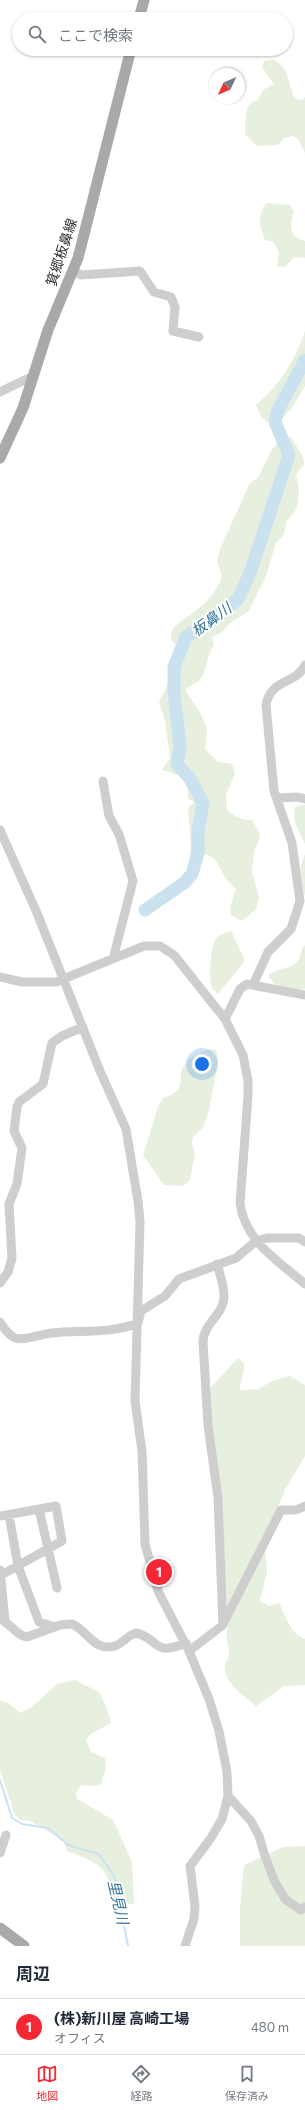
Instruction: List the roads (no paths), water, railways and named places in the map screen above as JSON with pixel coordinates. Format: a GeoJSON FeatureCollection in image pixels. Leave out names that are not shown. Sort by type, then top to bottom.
{"type":"FeatureCollection","features":[{"type":"Feature","properties":{"kind":"main road"},"geometry":{"type":"LineString","coordinates":[[141,12],[144,0]]}},
{"type":"Feature","properties":{"kind":"main road","name":"箕郷板鼻線"},"geometry":{"type":"LineString","coordinates":[[0,458],[23,408],[48,330],[74,270],[129,56]]}},
{"type":"Feature","properties":{"kind":"main road"},"geometry":{"type":"LineString","coordinates":[[0,1928],[24,1946]]}},
{"type":"Feature","properties":{"kind":"street"},"geometry":{"type":"LineString","coordinates":[[74,270],[81,275],[140,271],[154,292],[171,297],[175,307],[173,331],[199,337]]}},
{"type":"Feature","properties":{"kind":"street"},"geometry":{"type":"LineString","coordinates":[[0,392],[33,376]]}},
{"type":"Feature","properties":{"kind":"street"},"geometry":{"type":"LineString","coordinates":[[253,984],[268,952],[291,929],[300,905],[293,847],[277,798],[273,780],[266,701],[279,683],[296,676],[305,665]]}},
{"type":"Feature","properties":{"kind":"street"},"geometry":{"type":"LineString","coordinates":[[103,781],[109,816],[119,834],[133,881],[113,959]]}},
{"type":"Feature","properties":{"kind":"street"},"geometry":{"type":"LineString","coordinates":[[277,798],[297,797],[305,799]]}},
{"type":"Feature","properties":{"kind":"street"},"geometry":{"type":"LineString","coordinates":[[0,830],[65,978],[116,1110],[126,1129],[138,1201],[140,1222],[135,1401],[142,1450],[145,1544],[158,1591],[188,1647],[219,1731],[228,1772],[228,1796],[218,1828],[190,1866],[195,1906],[194,1919],[185,1946]]}},
{"type":"Feature","properties":{"kind":"street"},"geometry":{"type":"LineString","coordinates":[[0,977],[22,982],[56,982],[144,946],[155,945],[164,947],[174,955],[225,1019],[239,1045],[246,1066],[248,1096],[240,1202],[243,1219],[247,1229],[256,1241],[305,1284]]}},
{"type":"Feature","properties":{"kind":"street"},"geometry":{"type":"LineString","coordinates":[[225,1019],[240,989],[244,986],[253,984],[274,991],[305,995]]}},
{"type":"Feature","properties":{"kind":"street"},"geometry":{"type":"LineString","coordinates":[[0,1283],[8,1272],[12,1258],[9,1204],[17,1184],[22,1148],[14,1131],[17,1107],[19,1102],[43,1084],[52,1043],[62,1036],[83,1027]]}},
{"type":"Feature","properties":{"kind":"street"},"geometry":{"type":"LineString","coordinates":[[138,1323],[141,1311],[165,1296],[179,1279],[236,1258],[256,1241],[267,1238],[299,1238],[305,1242]]}},
{"type":"Feature","properties":{"kind":"street"},"geometry":{"type":"LineString","coordinates":[[217,1264],[224,1297],[214,1319],[205,1331],[204,1342],[208,1425],[218,1498],[223,1625]]}},
{"type":"Feature","properties":{"kind":"street"},"geometry":{"type":"LineString","coordinates":[[0,1322],[4,1334],[14,1338],[52,1333],[93,1332],[125,1328],[138,1323]]}},
{"type":"Feature","properties":{"kind":"street"},"geometry":{"type":"LineString","coordinates":[[55,1627],[39,1622],[18,1566],[4,1515],[56,1506],[62,1541],[18,1566],[1,1573],[2,1620],[23,1636],[27,1637],[55,1627],[75,1625],[92,1641],[106,1647],[120,1643],[136,1633],[141,1634],[159,1647],[170,1649],[188,1647],[223,1625],[281,1510],[296,1510],[305,1506]]}},
{"type":"Feature","properties":{"kind":"street"},"geometry":{"type":"LineString","coordinates":[[39,1509],[57,1588]]}},
{"type":"Feature","properties":{"kind":"street"},"geometry":{"type":"LineString","coordinates":[[228,1796],[251,1821],[259,1836],[274,1880],[285,1899],[301,1910],[305,1907]]}},
{"type":"Feature","properties":{"kind":"street"},"geometry":{"type":"LineString","coordinates":[[0,1853],[6,1835]]}},
{"type":"Feature","properties":{"kind":"waterway","name":"板鼻川"},"geometry":{"type":"LineString","coordinates":[[145,910],[184,883],[192,874],[198,853],[198,832],[203,803],[191,780],[177,764],[180,747],[174,692],[174,667],[186,637],[216,617],[238,599],[250,573],[289,455],[275,422],[278,410],[305,360]]}},
{"type":"Feature","properties":{"kind":"waterway","name":"里見川"},"geometry":{"type":"LineString","coordinates":[[0,1780],[12,1818],[22,1824],[48,1828],[68,1845],[98,1854],[107,1865],[115,1878],[128,1946]]}},
{"type":"Feature","properties":{"kind":"place","name":"(株)新川屋 高崎工場"},"geometry":{"type":"Point","coordinates":[159,1572]}}]}
